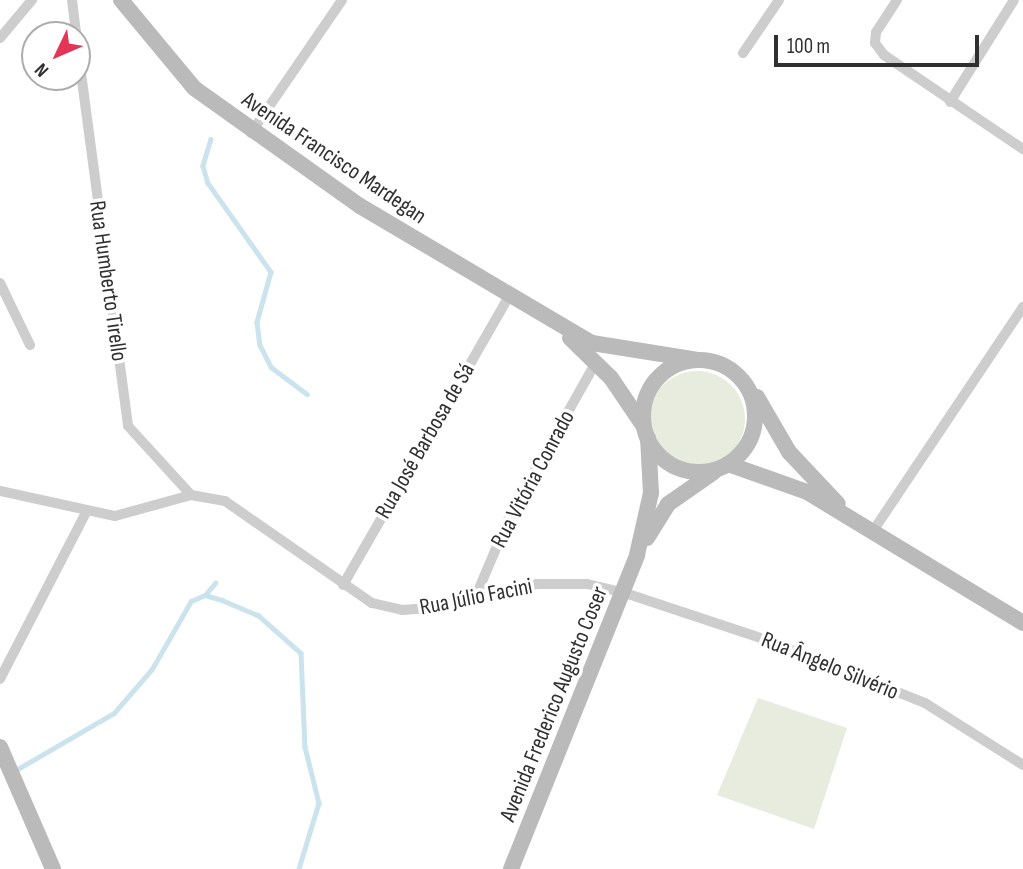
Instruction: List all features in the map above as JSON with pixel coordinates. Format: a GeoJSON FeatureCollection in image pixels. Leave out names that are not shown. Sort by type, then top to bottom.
{"type":"FeatureCollection","features":[{"type":"Feature","properties":{"kind":"main road","name":"Avenida Francisco Mardegan"},"geometry":{"type":"LineString","coordinates":[[121,0],[194,88],[251,133],[508,298],[549,322],[606,348],[698,360]]}},
{"type":"Feature","properties":{"kind":"main road","name":"Avenida Francisco Mardegan"},"geometry":{"type":"LineString","coordinates":[[549,322],[596,362],[646,433]]}},
{"type":"Feature","properties":{"kind":"main road"},"geometry":{"type":"LineString","coordinates":[[867,527],[793,457],[745,384],[719,363],[698,360],[676,364],[652,385],[646,433],[677,467],[723,466],[779,479],[867,527],[1023,623]]}},
{"type":"Feature","properties":{"kind":"main road"},"geometry":{"type":"LineString","coordinates":[[723,466],[752,432],[753,402],[745,384]]}},
{"type":"Feature","properties":{"kind":"main road","name":"Avenida Frederico Augusto Coser"},"geometry":{"type":"LineString","coordinates":[[512,869],[625,593],[637,555],[651,493],[646,433]]}},
{"type":"Feature","properties":{"kind":"main road","name":"Avenida Frederico Augusto Coser"},"geometry":{"type":"LineString","coordinates":[[637,555],[668,503],[723,466]]}},
{"type":"Feature","properties":{"kind":"main road"},"geometry":{"type":"LineString","coordinates":[[0,747],[53,869]]}},
{"type":"Feature","properties":{"kind":"street"},"geometry":{"type":"LineString","coordinates":[[0,38],[32,0]]}},
{"type":"Feature","properties":{"kind":"street"},"geometry":{"type":"LineString","coordinates":[[72,0],[74,21]]}},
{"type":"Feature","properties":{"kind":"street"},"geometry":{"type":"LineString","coordinates":[[251,133],[342,0]]}},
{"type":"Feature","properties":{"kind":"street"},"geometry":{"type":"LineString","coordinates":[[743,53],[779,0]]}},
{"type":"Feature","properties":{"kind":"street"},"geometry":{"type":"LineString","coordinates":[[897,0],[875,43],[950,102],[1023,149]]}},
{"type":"Feature","properties":{"kind":"street"},"geometry":{"type":"LineString","coordinates":[[950,102],[1014,0]]}},
{"type":"Feature","properties":{"kind":"street","name":"Rua Humberto Tirello"},"geometry":{"type":"LineString","coordinates":[[83,91],[128,426],[191,495]]}},
{"type":"Feature","properties":{"kind":"street"},"geometry":{"type":"LineString","coordinates":[[0,283],[30,345]]}},
{"type":"Feature","properties":{"kind":"street","name":"Rua José Barbosa de Sá"},"geometry":{"type":"LineString","coordinates":[[343,585],[508,298]]}},
{"type":"Feature","properties":{"kind":"street"},"geometry":{"type":"LineString","coordinates":[[867,527],[1023,307]]}},
{"type":"Feature","properties":{"kind":"street","name":"Rua Vitória Conrado"},"geometry":{"type":"LineString","coordinates":[[475,598],[510,513],[596,362]]}},
{"type":"Feature","properties":{"kind":"street"},"geometry":{"type":"LineString","coordinates":[[0,491],[85,514],[151,510],[191,495]]}},
{"type":"Feature","properties":{"kind":"street","name":"Rua Júlio Facini"},"geometry":{"type":"LineString","coordinates":[[191,495],[225,501],[258,519],[343,585],[372,603],[402,610],[564,583],[625,593]]}},
{"type":"Feature","properties":{"kind":"street"},"geometry":{"type":"LineString","coordinates":[[0,679],[85,514]]}},
{"type":"Feature","properties":{"kind":"street","name":"Rua Ângelo Silvério"},"geometry":{"type":"LineString","coordinates":[[625,593],[761,638],[925,703],[1023,765]]}},
{"type":"Feature","properties":{"kind":"shaded area"},"geometry":{"type":"Polygon","coordinates":[[[697,371],[715,375],[731,385],[741,401],[745,419],[741,437],[731,453],[715,463],[697,467],[679,463],[663,453],[653,437],[649,419],[653,401],[663,385],[679,375],[697,371]]]}},
{"type":"Feature","properties":{"kind":"shaded area"},"geometry":{"type":"Polygon","coordinates":[[[758,698],[847,728],[814,829],[717,795],[758,698]]]}},
{"type":"Feature","properties":{"kind":"waterway"},"geometry":{"type":"LineString","coordinates":[[211,139],[203,166],[208,183],[271,272],[257,322],[260,345],[271,367],[307,394]]}},
{"type":"Feature","properties":{"kind":"waterway"},"geometry":{"type":"LineString","coordinates":[[205,595],[215,583]]}},
{"type":"Feature","properties":{"kind":"waterway"},"geometry":{"type":"LineString","coordinates":[[16,770],[114,713],[152,669],[191,601],[205,595],[222,600],[258,615],[301,653],[305,747],[319,803],[299,869]]}}]}
